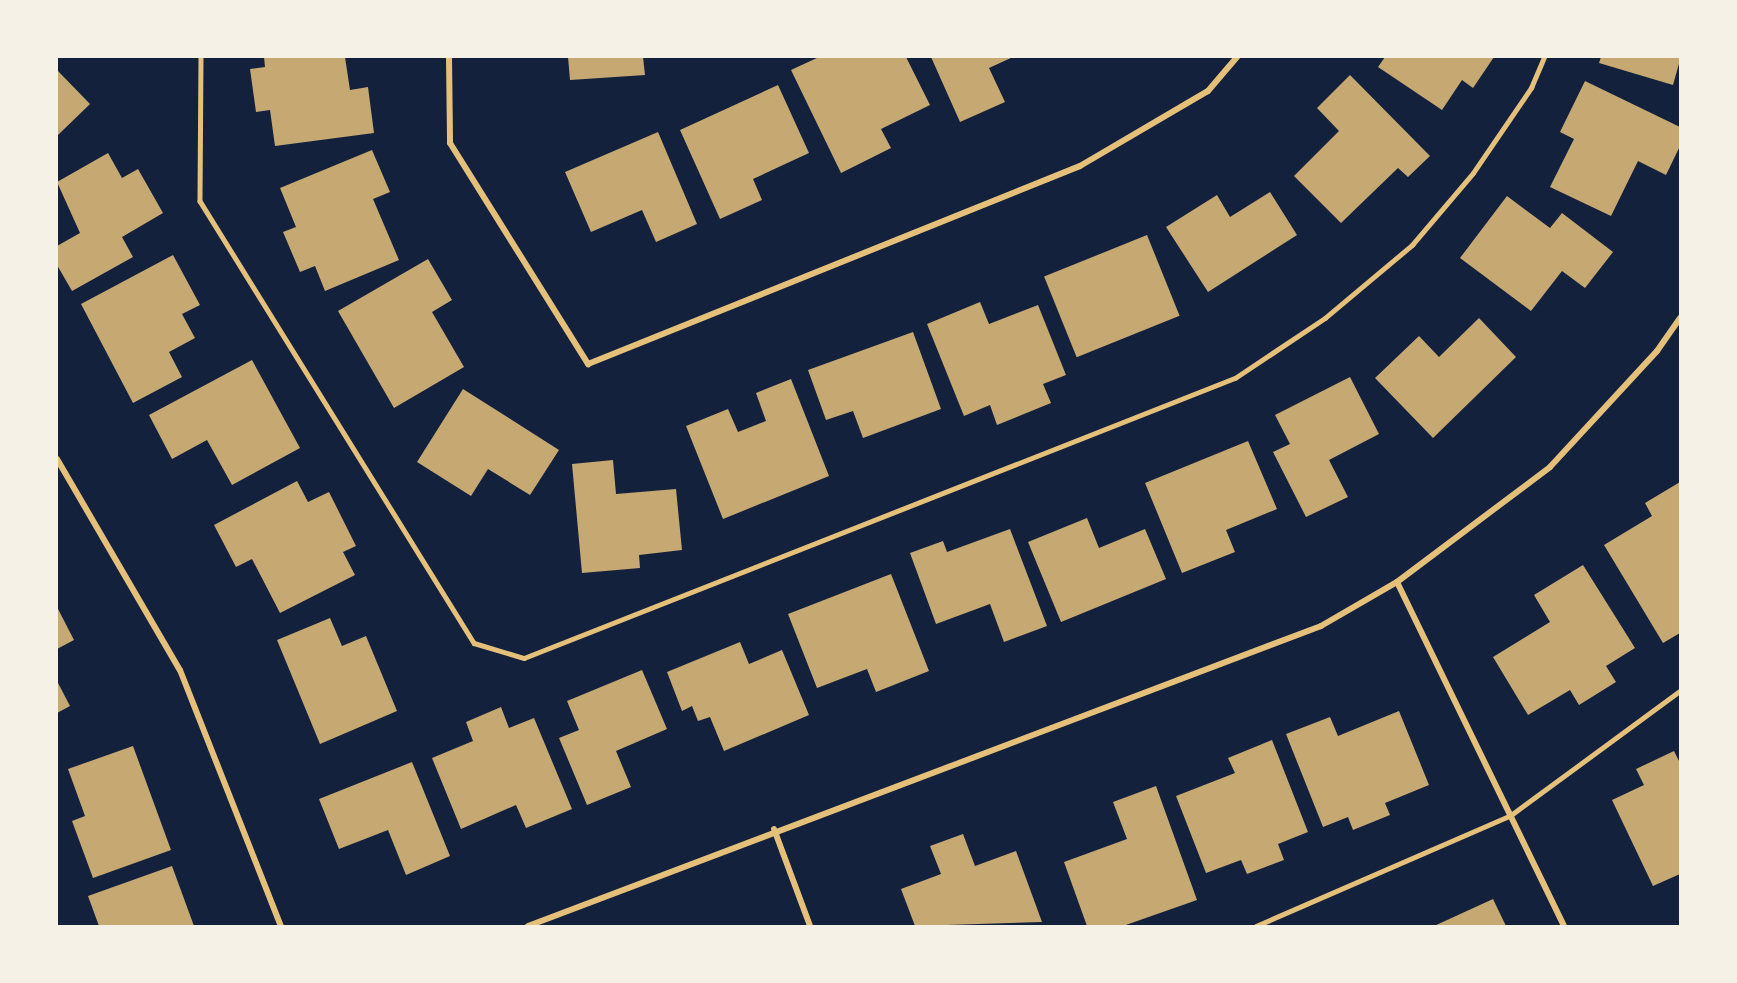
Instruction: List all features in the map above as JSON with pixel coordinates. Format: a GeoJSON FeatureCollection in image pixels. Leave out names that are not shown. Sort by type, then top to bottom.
{"type":"FeatureCollection","features":[{"type":"Feature","properties":{"kind":"street"},"geometry":{"type":"LineString","coordinates":[[448,57],[450,143],[588,364],[1080,165],[1208,92],[1237,57]]}},
{"type":"Feature","properties":{"kind":"street"},"geometry":{"type":"LineString","coordinates":[[528,926],[547,922],[774,830],[1321,626],[1397,582],[1550,466],[1657,351],[1680,318]]}},
{"type":"Feature","properties":{"kind":"street"},"geometry":{"type":"LineString","coordinates":[[57,459],[180,670],[281,926]]}},
{"type":"Feature","properties":{"kind":"street"},"geometry":{"type":"LineString","coordinates":[[1397,582],[1564,926]]}},
{"type":"Feature","properties":{"kind":"street"},"geometry":{"type":"LineString","coordinates":[[774,830],[810,926]]}},
{"type":"Feature","properties":{"kind":"lane"},"geometry":{"type":"LineString","coordinates":[[201,57],[200,201],[474,642],[524,658],[1235,378],[1324,318],[1412,245],[1473,173],[1531,88],[1544,57]]}},
{"type":"Feature","properties":{"kind":"lane"},"geometry":{"type":"LineString","coordinates":[[1256,926],[1511,815],[1680,691]]}},
{"type":"Feature","properties":{"kind":"building"},"geometry":{"type":"Polygon","coordinates":[[[264,57],[345,57],[350,90],[368,87],[374,133],[275,146],[270,110],[256,112],[250,69],[265,67],[264,57]]]}},
{"type":"Feature","properties":{"kind":"building"},"geometry":{"type":"Polygon","coordinates":[[[568,57],[643,57],[645,75],[570,80],[568,57]]]}},
{"type":"Feature","properties":{"kind":"building"},"geometry":{"type":"Polygon","coordinates":[[[819,57],[906,57],[930,105],[881,129],[891,148],[841,173],[791,70],[819,57]]]}},
{"type":"Feature","properties":{"kind":"building"},"geometry":{"type":"Polygon","coordinates":[[[931,57],[1013,57],[989,68],[1005,102],[960,122],[931,57]]]}},
{"type":"Feature","properties":{"kind":"building"},"geometry":{"type":"Polygon","coordinates":[[[1385,57],[1494,57],[1473,88],[1462,80],[1442,110],[1378,67],[1385,57]]]}},
{"type":"Feature","properties":{"kind":"building"},"geometry":{"type":"Polygon","coordinates":[[[1601,57],[1680,57],[1680,60],[1673,85],[1599,63],[1601,57]]]}},
{"type":"Feature","properties":{"kind":"building"},"geometry":{"type":"Polygon","coordinates":[[[57,70],[90,104],[57,136],[57,70]]]}},
{"type":"Feature","properties":{"kind":"building"},"geometry":{"type":"Polygon","coordinates":[[[1350,75],[1430,156],[1408,177],[1398,168],[1341,223],[1294,176],[1339,131],[1317,108],[1350,75]]]}},
{"type":"Feature","properties":{"kind":"building"},"geometry":{"type":"Polygon","coordinates":[[[1585,81],[1680,127],[1680,146],[1666,175],[1638,161],[1611,216],[1550,187],[1574,139],[1560,132],[1585,81]]]}},
{"type":"Feature","properties":{"kind":"building"},"geometry":{"type":"Polygon","coordinates":[[[778,85],[809,153],[753,179],[762,200],[720,219],[680,130],[778,85]]]}},
{"type":"Feature","properties":{"kind":"building"},"geometry":{"type":"Polygon","coordinates":[[[658,132],[697,224],[656,242],[642,210],[591,232],[565,172],[658,132]]]}},
{"type":"Feature","properties":{"kind":"building"},"geometry":{"type":"Polygon","coordinates":[[[372,150],[390,192],[373,199],[399,260],[325,291],[315,266],[300,272],[283,232],[296,227],[280,188],[372,150]]]}},
{"type":"Feature","properties":{"kind":"building"},"geometry":{"type":"Polygon","coordinates":[[[108,153],[122,178],[138,169],[163,213],[122,237],[133,257],[72,291],[57,265],[57,246],[80,233],[57,182],[108,153]]]}},
{"type":"Feature","properties":{"kind":"building"},"geometry":{"type":"Polygon","coordinates":[[[1270,192],[1297,235],[1208,292],[1166,227],[1217,195],[1230,217],[1270,192]]]}},
{"type":"Feature","properties":{"kind":"building"},"geometry":{"type":"Polygon","coordinates":[[[1507,196],[1550,228],[1562,213],[1613,252],[1585,288],[1562,271],[1531,311],[1460,258],[1507,196]]]}},
{"type":"Feature","properties":{"kind":"building"},"geometry":{"type":"Polygon","coordinates":[[[1147,235],[1180,316],[1077,357],[1044,277],[1147,235]]]}},
{"type":"Feature","properties":{"kind":"building"},"geometry":{"type":"Polygon","coordinates":[[[173,255],[200,305],[182,314],[195,338],[169,352],[182,377],[133,403],[81,304],[173,255]]]}},
{"type":"Feature","properties":{"kind":"building"},"geometry":{"type":"Polygon","coordinates":[[[428,259],[452,300],[432,312],[464,367],[394,408],[338,311],[428,259]]]}},
{"type":"Feature","properties":{"kind":"building"},"geometry":{"type":"Polygon","coordinates":[[[980,302],[989,324],[1038,305],[1066,375],[1043,384],[1051,403],[997,425],[990,405],[964,416],[927,324],[980,302]]]}},
{"type":"Feature","properties":{"kind":"building"},"geometry":{"type":"Polygon","coordinates":[[[1479,318],[1516,357],[1433,438],[1375,378],[1419,336],[1439,357],[1479,318]]]}},
{"type":"Feature","properties":{"kind":"building"},"geometry":{"type":"Polygon","coordinates":[[[913,332],[941,409],[863,438],[853,411],[826,420],[808,370],[913,332]]]}},
{"type":"Feature","properties":{"kind":"building"},"geometry":{"type":"Polygon","coordinates":[[[252,360],[300,448],[232,485],[207,440],[172,459],[149,415],[252,360]]]}},
{"type":"Feature","properties":{"kind":"building"},"geometry":{"type":"Polygon","coordinates":[[[1350,377],[1379,434],[1329,460],[1348,497],[1306,517],[1273,452],[1290,444],[1275,415],[1350,377]]]}},
{"type":"Feature","properties":{"kind":"building"},"geometry":{"type":"Polygon","coordinates":[[[791,379],[829,476],[723,519],[686,426],[728,409],[738,432],[766,421],[756,393],[791,379]]]}},
{"type":"Feature","properties":{"kind":"building"},"geometry":{"type":"Polygon","coordinates":[[[463,389],[559,450],[530,495],[488,469],[471,496],[417,462],[463,389]]]}},
{"type":"Feature","properties":{"kind":"building"},"geometry":{"type":"Polygon","coordinates":[[[1248,441],[1277,509],[1226,530],[1235,552],[1182,573],[1145,483],[1248,441]]]}},
{"type":"Feature","properties":{"kind":"building"},"geometry":{"type":"Polygon","coordinates":[[[613,460],[616,494],[676,489],[682,550],[639,555],[640,568],[582,573],[572,464],[613,460]]]}},
{"type":"Feature","properties":{"kind":"building"},"geometry":{"type":"Polygon","coordinates":[[[297,481],[308,502],[329,492],[356,546],[343,552],[355,575],[280,613],[252,559],[236,567],[214,525],[297,481]]]}},
{"type":"Feature","properties":{"kind":"building"},"geometry":{"type":"Polygon","coordinates":[[[1680,482],[1680,633],[1663,643],[1604,545],[1652,516],[1645,503],[1680,482]]]}},
{"type":"Feature","properties":{"kind":"building"},"geometry":{"type":"Polygon","coordinates":[[[1087,518],[1099,548],[1145,529],[1166,579],[1061,622],[1028,542],[1087,518]]]}},
{"type":"Feature","properties":{"kind":"building"},"geometry":{"type":"Polygon","coordinates":[[[1010,529],[1047,626],[1004,642],[990,604],[936,624],[910,553],[943,541],[947,552],[1010,529]]]}},
{"type":"Feature","properties":{"kind":"building"},"geometry":{"type":"Polygon","coordinates":[[[1583,565],[1635,648],[1606,666],[1616,682],[1579,705],[1570,690],[1528,715],[1493,657],[1550,622],[1534,595],[1583,565]]]}},
{"type":"Feature","properties":{"kind":"building"},"geometry":{"type":"Polygon","coordinates":[[[891,574],[929,671],[876,692],[867,669],[817,688],[788,614],[891,574]]]}},
{"type":"Feature","properties":{"kind":"building"},"geometry":{"type":"Polygon","coordinates":[[[57,607],[74,640],[57,649],[57,607]]]}},
{"type":"Feature","properties":{"kind":"building"},"geometry":{"type":"Polygon","coordinates":[[[330,618],[342,646],[366,636],[397,711],[320,744],[277,640],[330,618]]]}},
{"type":"Feature","properties":{"kind":"building"},"geometry":{"type":"Polygon","coordinates":[[[740,642],[749,664],[782,650],[809,715],[724,751],[710,717],[698,721],[692,706],[682,711],[667,672],[740,642]]]}},
{"type":"Feature","properties":{"kind":"building"},"geometry":{"type":"Polygon","coordinates":[[[642,670],[667,729],[616,751],[631,787],[587,805],[559,738],[579,730],[567,701],[642,670]]]}},
{"type":"Feature","properties":{"kind":"building"},"geometry":{"type":"Polygon","coordinates":[[[57,681],[70,706],[57,713],[57,681]]]}},
{"type":"Feature","properties":{"kind":"building"},"geometry":{"type":"Polygon","coordinates":[[[501,707],[509,728],[534,718],[572,809],[526,828],[516,805],[461,829],[432,758],[473,741],[466,722],[501,707]]]}},
{"type":"Feature","properties":{"kind":"building"},"geometry":{"type":"Polygon","coordinates":[[[1399,711],[1429,785],[1385,803],[1390,815],[1353,830],[1348,817],[1323,827],[1286,734],[1330,717],[1338,736],[1399,711]]]}},
{"type":"Feature","properties":{"kind":"building"},"geometry":{"type":"Polygon","coordinates":[[[1272,740],[1308,832],[1278,844],[1284,860],[1247,874],[1241,860],[1206,873],[1176,796],[1235,773],[1228,758],[1272,740]]]}},
{"type":"Feature","properties":{"kind":"building"},"geometry":{"type":"Polygon","coordinates":[[[133,746],[171,850],[93,878],[72,821],[85,816],[68,769],[133,746]]]}},
{"type":"Feature","properties":{"kind":"building"},"geometry":{"type":"Polygon","coordinates":[[[1674,751],[1680,763],[1680,874],[1653,886],[1612,800],[1644,785],[1636,769],[1674,751]]]}},
{"type":"Feature","properties":{"kind":"building"},"geometry":{"type":"Polygon","coordinates":[[[412,762],[450,856],[406,875],[388,830],[339,849],[319,799],[412,762]]]}},
{"type":"Feature","properties":{"kind":"building"},"geometry":{"type":"Polygon","coordinates":[[[1156,786],[1197,900],[1123,926],[1087,926],[1064,862],[1127,839],[1113,802],[1156,786]]]}},
{"type":"Feature","properties":{"kind":"building"},"geometry":{"type":"Polygon","coordinates":[[[963,834],[975,866],[1016,851],[1042,922],[915,926],[901,889],[941,874],[930,846],[963,834]]]}},
{"type":"Feature","properties":{"kind":"building"},"geometry":{"type":"Polygon","coordinates":[[[172,866],[194,926],[99,926],[88,896],[172,866]]]}},
{"type":"Feature","properties":{"kind":"building"},"geometry":{"type":"Polygon","coordinates":[[[1493,899],[1506,926],[1434,926],[1493,899]]]}}]}
